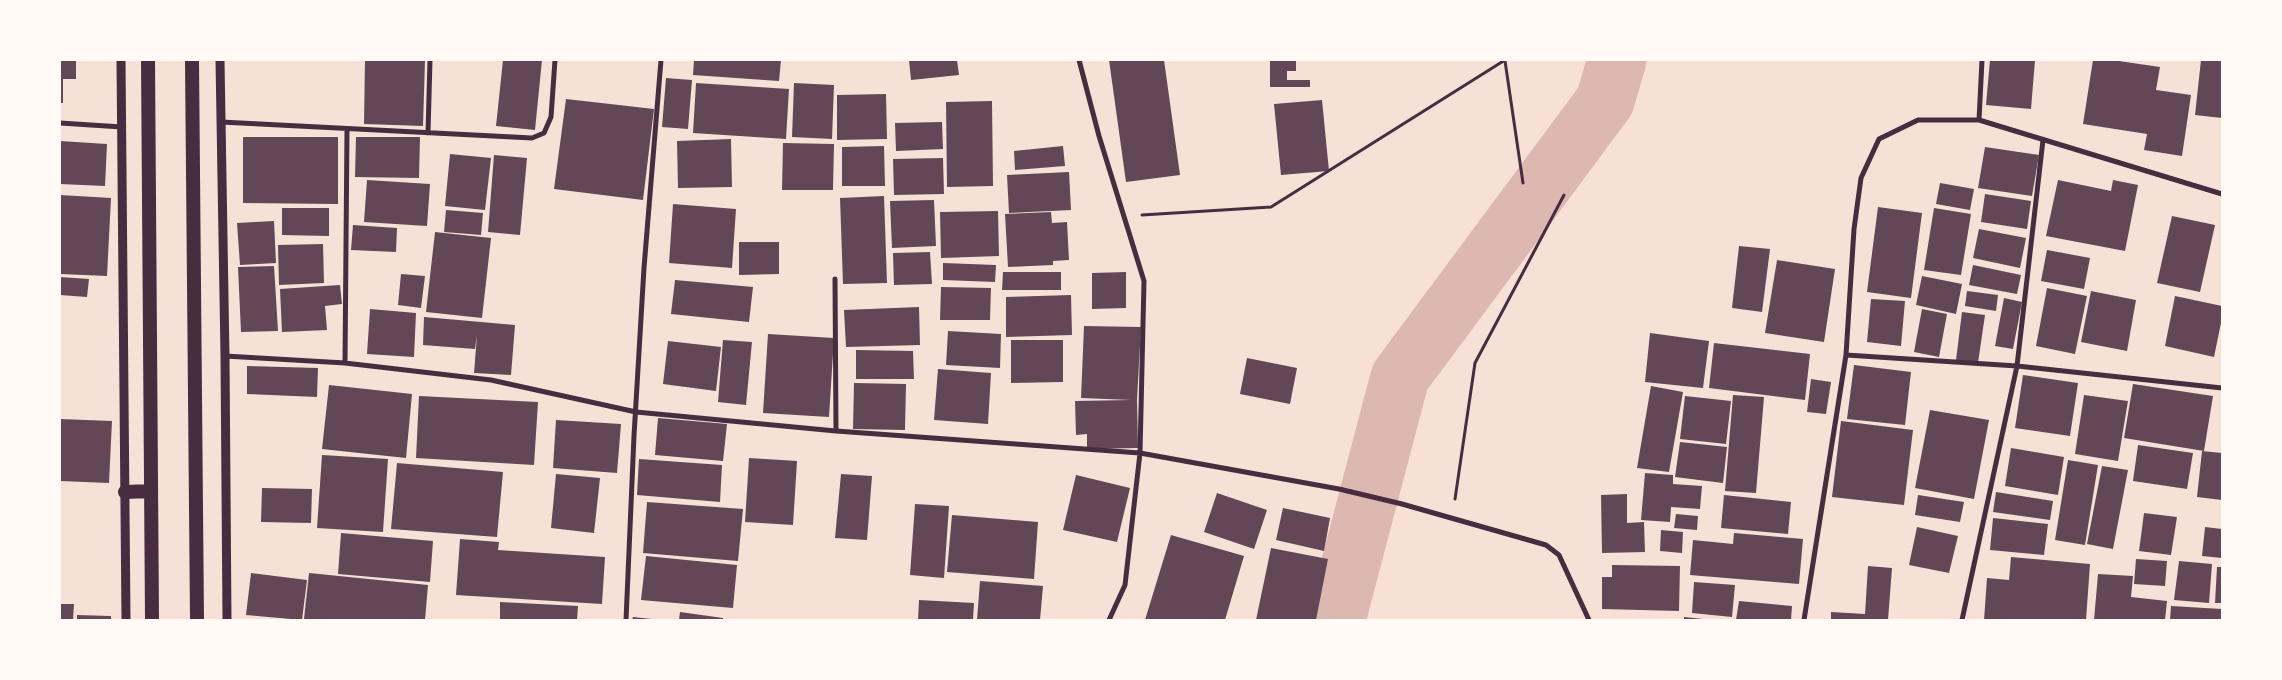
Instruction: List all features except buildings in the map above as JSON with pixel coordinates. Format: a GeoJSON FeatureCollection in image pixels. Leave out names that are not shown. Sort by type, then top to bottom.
{"type":"FeatureCollection","features":[{"type":"Feature","properties":{"kind":"highway"},"geometry":{"type":"LineString","coordinates":[[148,60],[152,620]]}},
{"type":"Feature","properties":{"kind":"highway"},"geometry":{"type":"LineString","coordinates":[[192,60],[197,620]]}},
{"type":"Feature","properties":{"kind":"highway"},"geometry":{"type":"LineString","coordinates":[[125,492],[151,491]]}},
{"type":"Feature","properties":{"kind":"street"},"geometry":{"type":"LineString","coordinates":[[121,60],[126,620]]}},
{"type":"Feature","properties":{"kind":"street"},"geometry":{"type":"LineString","coordinates":[[220,60],[227,620]]}},
{"type":"Feature","properties":{"kind":"street"},"geometry":{"type":"LineString","coordinates":[[428,133],[430,60]]}},
{"type":"Feature","properties":{"kind":"street"},"geometry":{"type":"LineString","coordinates":[[221,122],[532,138],[544,133],[552,117],[554,60]]}},
{"type":"Feature","properties":{"kind":"street"},"geometry":{"type":"LineString","coordinates":[[626,620],[644,268],[661,60]]}},
{"type":"Feature","properties":{"kind":"street"},"geometry":{"type":"LineString","coordinates":[[1079,60],[1144,281],[1140,452],[1125,584],[1109,620]]}},
{"type":"Feature","properties":{"kind":"street"},"geometry":{"type":"LineString","coordinates":[[1979,120],[1982,60]]}},
{"type":"Feature","properties":{"kind":"street"},"geometry":{"type":"LineString","coordinates":[[1804,620],[1846,355],[1854,228],[1861,178],[1879,140],[1918,120],[1979,120],[2222,194]]}},
{"type":"Feature","properties":{"kind":"street"},"geometry":{"type":"LineString","coordinates":[[60,124],[122,127]]}},
{"type":"Feature","properties":{"kind":"street"},"geometry":{"type":"LineString","coordinates":[[345,363],[347,129]]}},
{"type":"Feature","properties":{"kind":"street"},"geometry":{"type":"LineString","coordinates":[[1962,620],[2017,366],[2043,140]]}},
{"type":"Feature","properties":{"kind":"street"},"geometry":{"type":"LineString","coordinates":[[835,279],[836,431]]}},
{"type":"Feature","properties":{"kind":"street"},"geometry":{"type":"LineString","coordinates":[[1846,355],[2017,366],[2222,388]]}},
{"type":"Feature","properties":{"kind":"street"},"geometry":{"type":"LineString","coordinates":[[225,356],[345,363],[491,380],[636,412],[836,431],[1140,452],[1339,489],[1402,504],[1546,545],[1559,555],[1589,620]]}},
{"type":"Feature","properties":{"kind":"path"},"geometry":{"type":"LineString","coordinates":[[1124,216],[1271,207],[1505,61],[1524,183]]}},
{"type":"Feature","properties":{"kind":"path"},"geometry":{"type":"LineString","coordinates":[[1452,518],[1475,364],[1564,196]]}},
{"type":"Feature","properties":{"kind":"waterway"},"geometry":{"type":"LineString","coordinates":[[1336,620],[1400,377],[1605,101],[1617,60]]}}]}
